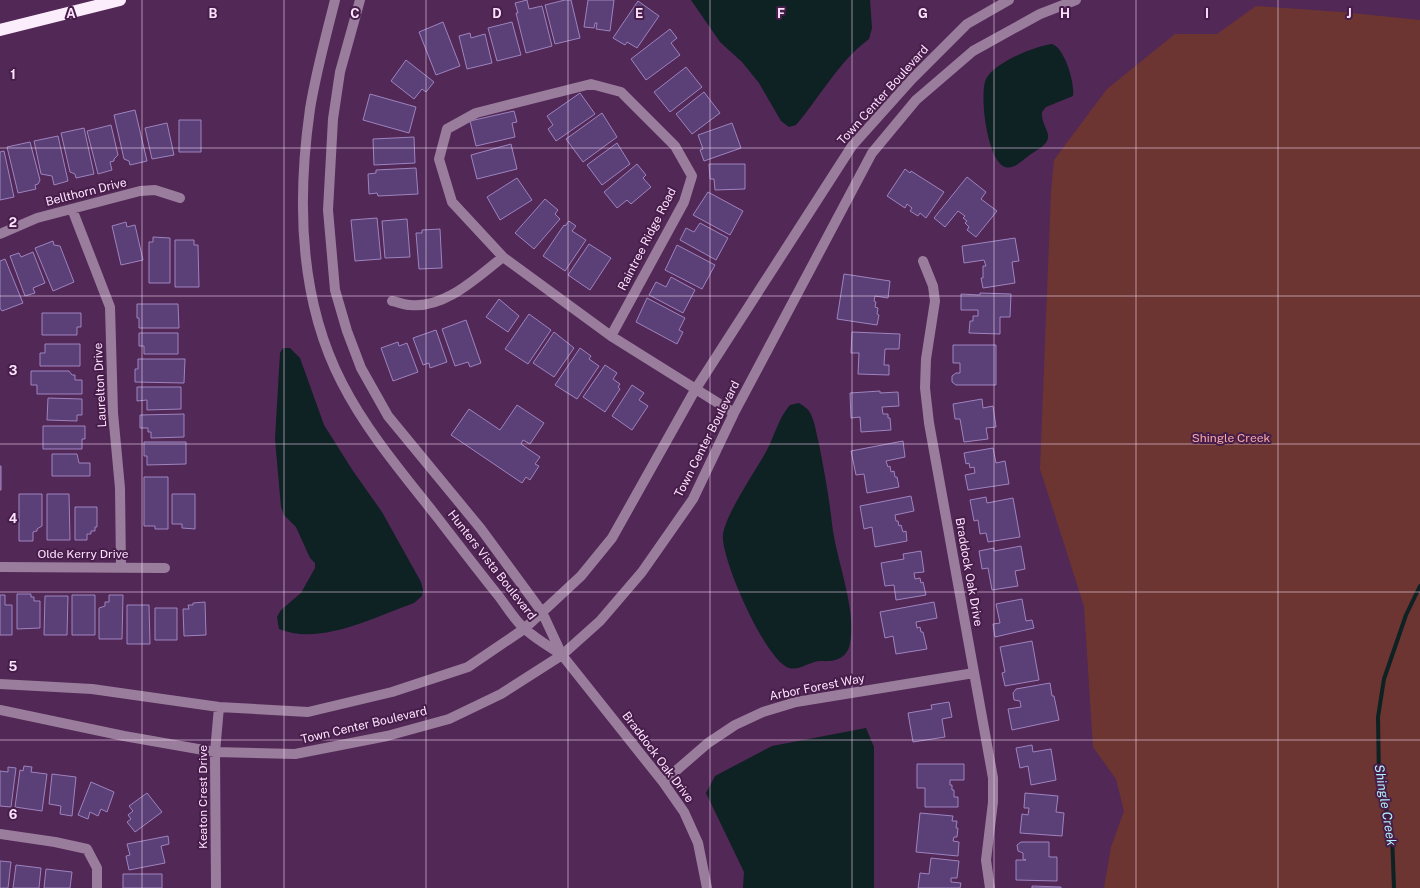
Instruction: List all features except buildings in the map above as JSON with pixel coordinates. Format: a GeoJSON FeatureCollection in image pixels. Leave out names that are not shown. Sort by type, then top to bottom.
{"type":"FeatureCollection","features":[{"type":"Feature","properties":{"kind":"highway"},"geometry":{"type":"LineString","coordinates":[[0,30],[120,0]]}},
{"type":"Feature","properties":{"kind":"street","name":"Hunters Vista Boulevard"},"geometry":{"type":"LineString","coordinates":[[335,0],[318,65],[310,109],[304,158],[306,263],[313,307],[325,343],[342,383],[365,421],[397,465],[524,628],[562,655]]}},
{"type":"Feature","properties":{"kind":"street","name":"Hunters Vista Boulevard"},"geometry":{"type":"LineString","coordinates":[[360,0],[340,72],[330,149],[328,210],[335,290],[347,331],[361,368],[388,416],[481,529],[542,612],[562,655]]}},
{"type":"Feature","properties":{"kind":"street","name":"Town Center Boulevard"},"geometry":{"type":"LineString","coordinates":[[0,684],[92,689],[219,707],[308,712],[392,692],[468,667],[524,628],[542,612],[581,576],[612,538],[695,390],[852,146],[912,79],[966,24],[1009,0]]}},
{"type":"Feature","properties":{"kind":"street","name":"Town Center Boulevard"},"geometry":{"type":"LineString","coordinates":[[0,710],[124,736],[215,752],[295,754],[387,736],[449,719],[501,694],[562,655],[600,621],[642,572],[693,499],[734,413],[872,153],[916,100],[973,51],[1040,14],[1076,0]]}},
{"type":"Feature","properties":{"kind":"street","name":"Raintree Ridge Road"},"geometry":{"type":"LineString","coordinates":[[611,336],[684,202],[692,176],[675,146],[621,92],[591,84],[476,113],[447,129],[439,160],[452,202],[503,257],[611,336],[734,413]]}},
{"type":"Feature","properties":{"kind":"street","name":"Bellthorn Drive"},"geometry":{"type":"LineString","coordinates":[[0,234],[37,218],[140,191],[155,190],[180,198]]}},
{"type":"Feature","properties":{"kind":"street","name":"Laurelton Drive"},"geometry":{"type":"LineString","coordinates":[[72,209],[110,307],[112,413],[120,488],[121,567]]}},
{"type":"Feature","properties":{"kind":"street"},"geometry":{"type":"LineString","coordinates":[[392,301],[409,305],[423,305],[456,294],[503,257]]}},
{"type":"Feature","properties":{"kind":"street","name":"Braddock Oak Drive"},"geometry":{"type":"LineString","coordinates":[[924,261],[935,301],[926,359],[925,388],[929,423],[993,778],[993,802],[986,860],[990,888]]}},
{"type":"Feature","properties":{"kind":"street","name":"Olde Kerry Drive"},"geometry":{"type":"LineString","coordinates":[[0,567],[165,568]]}},
{"type":"Feature","properties":{"kind":"street","name":"Braddock Oak Drive"},"geometry":{"type":"LineString","coordinates":[[562,655],[663,782],[684,812],[698,843],[707,888]]}},
{"type":"Feature","properties":{"kind":"street","name":"Arbor Forest Way"},"geometry":{"type":"LineString","coordinates":[[663,782],[708,744],[735,726],[763,712],[796,702],[974,673]]}},
{"type":"Feature","properties":{"kind":"street","name":"Keaton Crest Drive"},"geometry":{"type":"LineString","coordinates":[[216,888],[215,752],[219,707]]}},
{"type":"Feature","properties":{"kind":"street"},"geometry":{"type":"LineString","coordinates":[[0,834],[55,842],[87,849],[97,868],[97,888]]}},
{"type":"Feature","properties":{"kind":"green space","name":"Shingle Creek"},"geometry":{"type":"Polygon","coordinates":[[[1256,6],[1342,12],[1420,20],[1420,888],[1104,888],[1111,847],[1124,811],[1116,779],[1093,747],[1084,606],[1040,469],[1051,191],[1054,160],[1107,89],[1175,34],[1217,34],[1256,6]]]}},
{"type":"Feature","properties":{"kind":"shaded area"},"geometry":{"type":"Polygon","coordinates":[[[691,0],[870,0],[872,28],[869,39],[848,58],[796,125],[789,127],[781,121],[759,83],[742,62],[720,42],[691,0]]]}},
{"type":"Feature","properties":{"kind":"shaded area"},"geometry":{"type":"Polygon","coordinates":[[[1052,44],[1057,47],[1065,59],[1071,75],[1073,96],[1046,107],[1042,112],[1048,135],[1047,141],[1044,145],[1019,164],[1008,168],[1005,167],[999,162],[993,153],[989,140],[983,98],[986,79],[990,73],[1006,61],[1036,48],[1052,44]]]}},
{"type":"Feature","properties":{"kind":"shaded area"},"geometry":{"type":"Polygon","coordinates":[[[283,348],[290,348],[300,358],[324,425],[353,471],[382,512],[421,582],[423,590],[422,596],[414,603],[365,622],[330,632],[312,634],[295,633],[279,629],[277,617],[281,610],[301,593],[315,568],[315,563],[310,558],[296,527],[284,515],[281,507],[275,439],[280,353],[283,348]]]}},
{"type":"Feature","properties":{"kind":"shaded area"},"geometry":{"type":"Polygon","coordinates":[[[799,403],[809,411],[813,418],[819,444],[834,538],[851,615],[851,630],[849,648],[844,656],[836,660],[818,661],[793,669],[779,661],[757,629],[736,585],[724,546],[723,534],[735,504],[766,452],[782,416],[790,405],[799,403]]]}},
{"type":"Feature","properties":{"kind":"shaded area"},"geometry":{"type":"Polygon","coordinates":[[[866,728],[874,747],[874,888],[743,888],[744,872],[706,793],[715,776],[772,746],[866,728]]]}},
{"type":"Feature","properties":{"kind":"waterway","name":"Shingle Creek"},"geometry":{"type":"LineString","coordinates":[[1394,888],[1392,835],[1379,779],[1378,717],[1384,679],[1406,615],[1420,586]]}}]}
